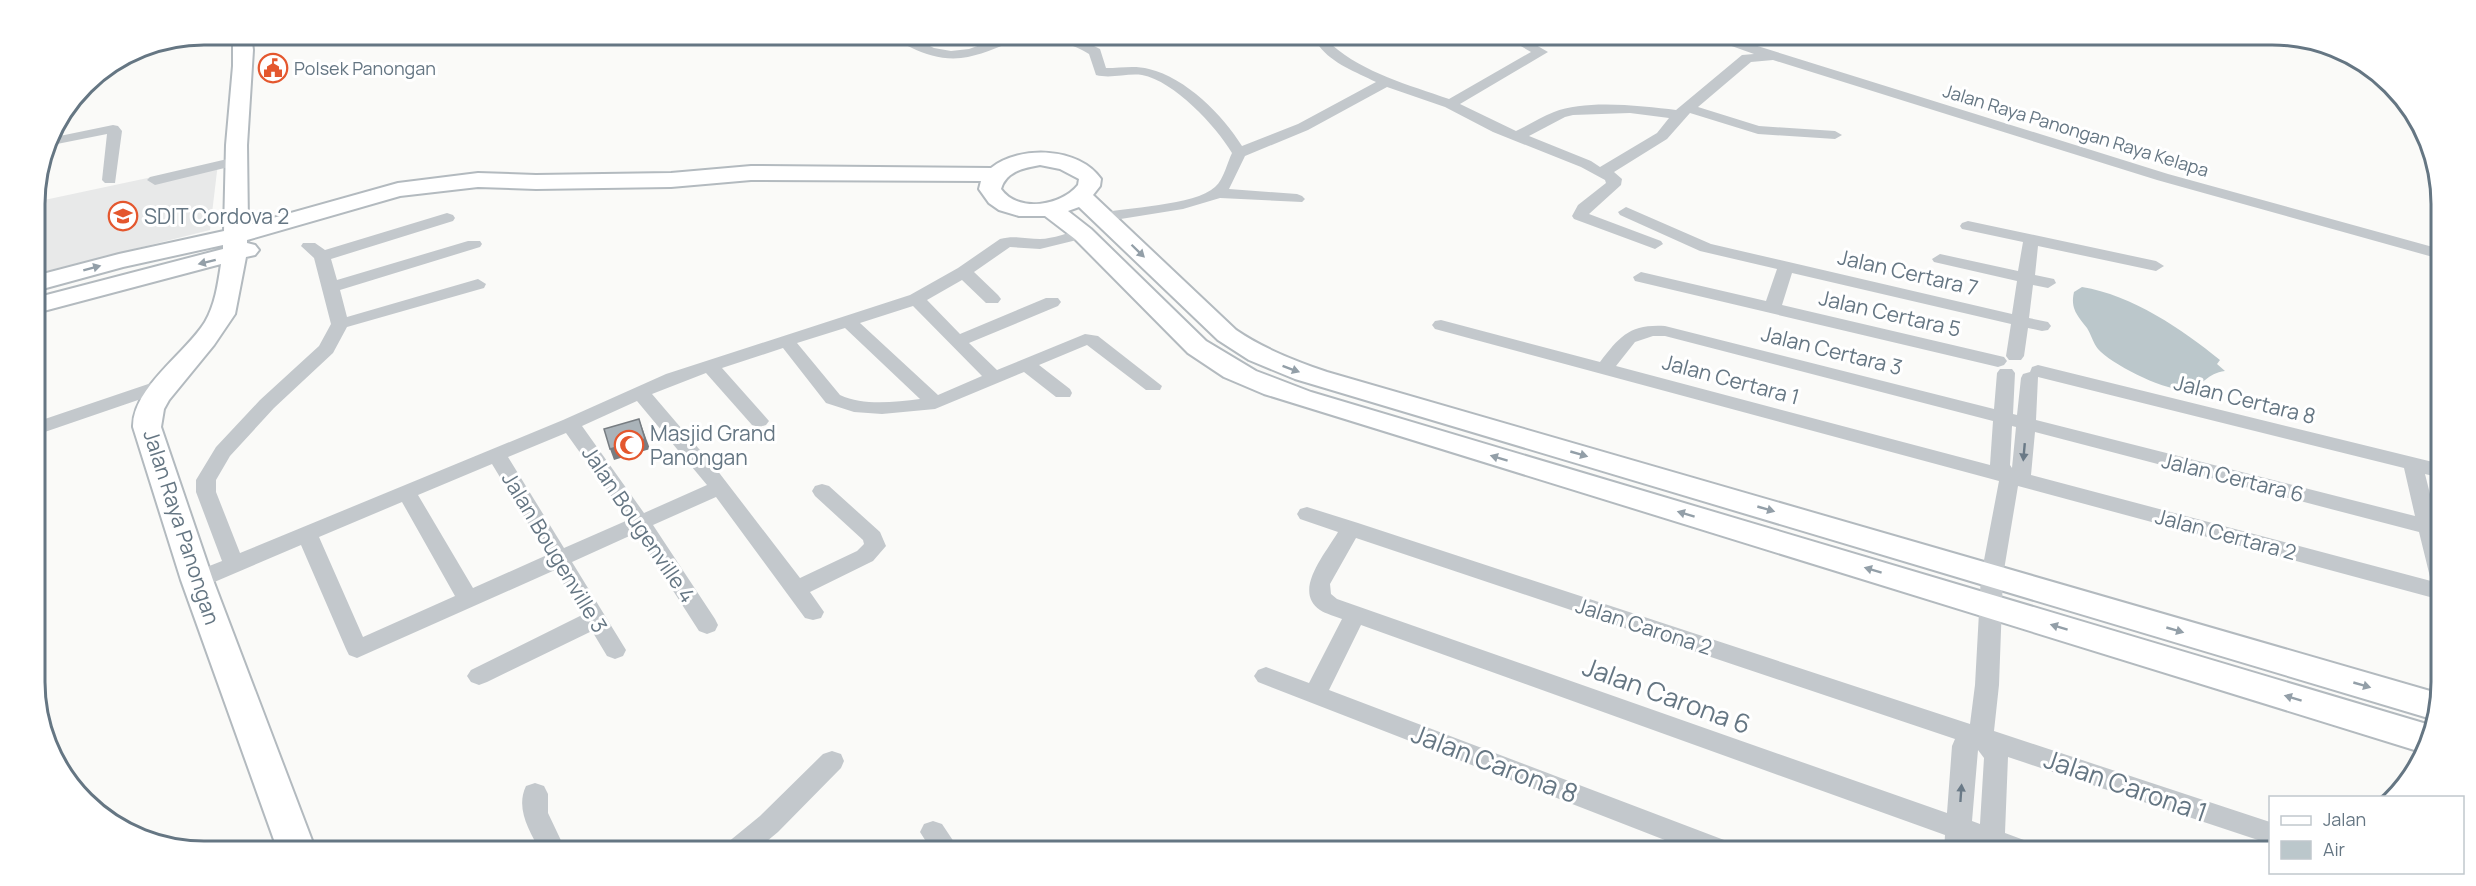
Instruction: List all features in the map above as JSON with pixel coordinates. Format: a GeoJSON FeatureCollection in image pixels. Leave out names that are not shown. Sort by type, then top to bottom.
{"type":"FeatureCollection","features":[{"type":"Feature","properties":{"kind":"street","name":"Jalan Raya Panongan"},"geometry":{"type":"LineString","coordinates":[[242,45],[235,245],[222,315],[202,345],[154,402],[147,422],[159,466],[188,545],[197,580],[293,841]]}},
{"type":"Feature","properties":{"kind":"street"},"geometry":{"type":"LineString","coordinates":[[919,45],[938,53],[953,56],[992,45]]}},
{"type":"Feature","properties":{"kind":"street"},"geometry":{"type":"LineString","coordinates":[[1081,45],[1095,52],[1101,72],[1139,71],[1172,82],[1226,131],[1239,153]]}},
{"type":"Feature","properties":{"kind":"street"},"geometry":{"type":"LineString","coordinates":[[1325,45],[1329,52],[1386,82],[1450,104],[1498,129],[1586,164],[1589,169],[1603,172],[1614,179],[1615,183],[1584,208],[1580,216],[1655,244]]}},
{"type":"Feature","properties":{"kind":"street"},"geometry":{"type":"LineString","coordinates":[[1450,104],[1541,52],[1527,45]]}},
{"type":"Feature","properties":{"kind":"street","name":"Jalan Raya Panongan Raya Kelapa"},"geometry":{"type":"LineString","coordinates":[[1739,45],[2062,148],[2288,214],[2431,253]]}},
{"type":"Feature","properties":{"kind":"street"},"geometry":{"type":"LineString","coordinates":[[1603,172],[1662,136],[1683,111],[1748,57],[1774,56]]}},
{"type":"Feature","properties":{"kind":"street"},"geometry":{"type":"LineString","coordinates":[[1218,193],[1224,186],[1239,153],[1303,127],[1386,82]]}},
{"type":"Feature","properties":{"kind":"street"},"geometry":{"type":"LineString","coordinates":[[1518,136],[1560,114],[1572,111],[1630,109],[1683,111],[1758,130],[1834,135]]}},
{"type":"Feature","properties":{"kind":"street"},"geometry":{"type":"LineString","coordinates":[[58,140],[113,129],[115,131],[110,180]]}},
{"type":"Feature","properties":{"kind":"street"},"geometry":{"type":"LineString","coordinates":[[45,303],[129,280],[235,245],[405,200],[441,194],[658,192],[749,179],[993,182],[1014,164],[1040,159],[1076,165],[1088,176],[1089,183],[1081,196],[1072,202],[1050,208],[1027,210],[1007,205],[993,196],[993,182]]}},
{"type":"Feature","properties":{"kind":"street"},"geometry":{"type":"LineString","coordinates":[[155,180],[236,162]]}},
{"type":"Feature","properties":{"kind":"street"},"geometry":{"type":"LineString","coordinates":[[197,580],[570,424],[640,392],[709,365],[916,299],[964,272],[1006,242],[1048,243],[1093,226],[1195,201],[1218,193],[1297,199]]}},
{"type":"Feature","properties":{"kind":"street"},"geometry":{"type":"LineString","coordinates":[[1081,196],[1093,226],[1197,347],[1215,361],[1251,380],[1300,398],[1992,591],[2430,705]]}},
{"type":"Feature","properties":{"kind":"street"},"geometry":{"type":"LineString","coordinates":[[1050,208],[1093,226]]}},
{"type":"Feature","properties":{"kind":"street","name":"Jalan Certara 7"},"geometry":{"type":"LineString","coordinates":[[1626,212],[1706,248],[2042,326]]}},
{"type":"Feature","properties":{"kind":"street"},"geometry":{"type":"LineString","coordinates":[[234,565],[206,492],[206,480],[223,452],[267,404],[327,349],[340,324],[330,288],[315,251],[447,218]]}},
{"type":"Feature","properties":{"kind":"street"},"geometry":{"type":"LineString","coordinates":[[1968,226],[2156,266]]}},
{"type":"Feature","properties":{"kind":"street"},"geometry":{"type":"LineString","coordinates":[[2010,477],[2000,467],[2006,364],[2020,321],[2031,240]]}},
{"type":"Feature","properties":{"kind":"street"},"geometry":{"type":"LineString","coordinates":[[330,288],[474,244]]}},
{"type":"Feature","properties":{"kind":"street"},"geometry":{"type":"LineString","coordinates":[[45,281],[119,261],[235,245]]}},
{"type":"Feature","properties":{"kind":"street"},"geometry":{"type":"LineString","coordinates":[[1940,259],[2048,283]]}},
{"type":"Feature","properties":{"kind":"street"},"geometry":{"type":"LineString","coordinates":[[1772,308],[1786,267]]}},
{"type":"Feature","properties":{"kind":"street"},"geometry":{"type":"LineString","coordinates":[[964,272],[992,299]]}},
{"type":"Feature","properties":{"kind":"street","name":"Jalan Certara 5"},"geometry":{"type":"LineString","coordinates":[[1641,277],[2006,364],[2030,362],[2034,375]]}},
{"type":"Feature","properties":{"kind":"street"},"geometry":{"type":"LineString","coordinates":[[340,324],[478,284]]}},
{"type":"Feature","properties":{"kind":"street"},"geometry":{"type":"LineString","coordinates":[[916,299],[994,378]]}},
{"type":"Feature","properties":{"kind":"street"},"geometry":{"type":"LineString","coordinates":[[958,341],[1052,302]]}},
{"type":"Feature","properties":{"kind":"street"},"geometry":{"type":"LineString","coordinates":[[848,321],[935,403]]}},
{"type":"Feature","properties":{"kind":"street","name":"Jalan Certara 1"},"geometry":{"type":"LineString","coordinates":[[1441,325],[2010,477]]}},
{"type":"Feature","properties":{"kind":"street","name":"Jalan Certara 3"},"geometry":{"type":"LineString","coordinates":[[1605,368],[1629,336],[1650,329],[2026,423]]}},
{"type":"Feature","properties":{"kind":"street"},"geometry":{"type":"LineString","coordinates":[[786,341],[839,403],[865,407],[935,403],[1078,341],[1092,340],[1153,387]]}},
{"type":"Feature","properties":{"kind":"street"},"geometry":{"type":"LineString","coordinates":[[709,365],[759,421]]}},
{"type":"Feature","properties":{"kind":"street"},"geometry":{"type":"LineString","coordinates":[[1027,365],[1063,393]]}},
{"type":"Feature","properties":{"kind":"street"},"geometry":{"type":"LineString","coordinates":[[2010,477],[2022,473],[2026,423],[2034,375]]}},
{"type":"Feature","properties":{"kind":"street","name":"Jalan Certara 8"},"geometry":{"type":"LineString","coordinates":[[2034,375],[2431,468]]}},
{"type":"Feature","properties":{"kind":"street"},"geometry":{"type":"LineString","coordinates":[[45,426],[170,383]]}},
{"type":"Feature","properties":{"kind":"street"},"geometry":{"type":"LineString","coordinates":[[640,392],[718,488],[813,612]]}},
{"type":"Feature","properties":{"kind":"street","name":"Jalan Certara 6"},"geometry":{"type":"LineString","coordinates":[[2026,423],[2431,528]]}},
{"type":"Feature","properties":{"kind":"street","name":"Jalan Bougenville 4"},"geometry":{"type":"LineString","coordinates":[[570,424],[640,522],[707,625]]}},
{"type":"Feature","properties":{"kind":"street","name":"Jalan Bougenville 3"},"geometry":{"type":"LineString","coordinates":[[496,454],[615,650]]}},
{"type":"Feature","properties":{"kind":"street"},"geometry":{"type":"LineString","coordinates":[[2413,464],[2431,517]]}},
{"type":"Feature","properties":{"kind":"street"},"geometry":{"type":"LineString","coordinates":[[1991,841],[1996,756],[1981,736],[1987,685],[1992,591],[2010,477]]}},
{"type":"Feature","properties":{"kind":"street","name":"Jalan Certara 2"},"geometry":{"type":"LineString","coordinates":[[2010,477],[2431,589]]}},
{"type":"Feature","properties":{"kind":"street"},"geometry":{"type":"LineString","coordinates":[[307,534],[357,648],[718,488]]}},
{"type":"Feature","properties":{"kind":"street"},"geometry":{"type":"LineString","coordinates":[[797,589],[865,556],[875,546],[873,537],[822,491]]}},
{"type":"Feature","properties":{"kind":"street"},"geometry":{"type":"LineString","coordinates":[[406,492],[468,599]]}},
{"type":"Feature","properties":{"kind":"street","name":"Jalan Carona 2"},"geometry":{"type":"LineString","coordinates":[[1307,514],[1981,736]]}},
{"type":"Feature","properties":{"kind":"street","name":"Jalan Carona 6"},"geometry":{"type":"LineString","coordinates":[[1351,528],[1319,584],[1320,597],[1329,605],[1958,840]]}},
{"type":"Feature","properties":{"kind":"street"},"geometry":{"type":"LineString","coordinates":[[1992,591],[2421,737]]}},
{"type":"Feature","properties":{"kind":"street"},"geometry":{"type":"LineString","coordinates":[[1315,694],[1356,615]]}},
{"type":"Feature","properties":{"kind":"street"},"geometry":{"type":"LineString","coordinates":[[479,676],[595,619]]}},
{"type":"Feature","properties":{"kind":"street","name":"Jalan Carona 8"},"geometry":{"type":"LineString","coordinates":[[1266,676],[1697,841]]}},
{"type":"Feature","properties":{"kind":"street"},"geometry":{"type":"LineString","coordinates":[[1958,840],[1964,746],[1981,736]]}},
{"type":"Feature","properties":{"kind":"street","name":"Jalan Carona 1"},"geometry":{"type":"LineString","coordinates":[[1981,736],[2269,832]]}},
{"type":"Feature","properties":{"kind":"street"},"geometry":{"type":"LineString","coordinates":[[749,841],[770,824],[832,761]]}},
{"type":"Feature","properties":{"kind":"street"},"geometry":{"type":"LineString","coordinates":[[535,794],[534,809],[548,841]]}},
{"type":"Feature","properties":{"kind":"shaded area","name":"SDIT Cordova 2"},"geometry":{"type":"Polygon","coordinates":[[[218,163],[210,230],[45,271],[45,200],[218,163]]]}},
{"type":"Feature","properties":{"kind":"water"},"geometry":{"type":"Polygon","coordinates":[[[2082,287],[2119,297],[2156,315],[2220,360],[2217,364],[2225,371],[2214,374],[2189,389],[2180,389],[2168,387],[2127,370],[2098,349],[2076,312],[2073,303],[2074,292],[2082,287]]]}},
{"type":"Feature","properties":{"kind":"building"},"geometry":{"type":"Polygon","coordinates":[[[639,419],[645,439],[610,449],[604,429],[639,419]]]}},
{"type":"Feature","properties":{"kind":"place","name":"Polsek Panongan"},"geometry":{"type":"Point","coordinates":[273,68]}},
{"type":"Feature","properties":{"kind":"place","name":"SDIT Cordova 2"},"geometry":{"type":"Point","coordinates":[123,216]}},
{"type":"Feature","properties":{"kind":"place","name":"Masjid Grand Panongan"},"geometry":{"type":"Point","coordinates":[629,445]}}]}
